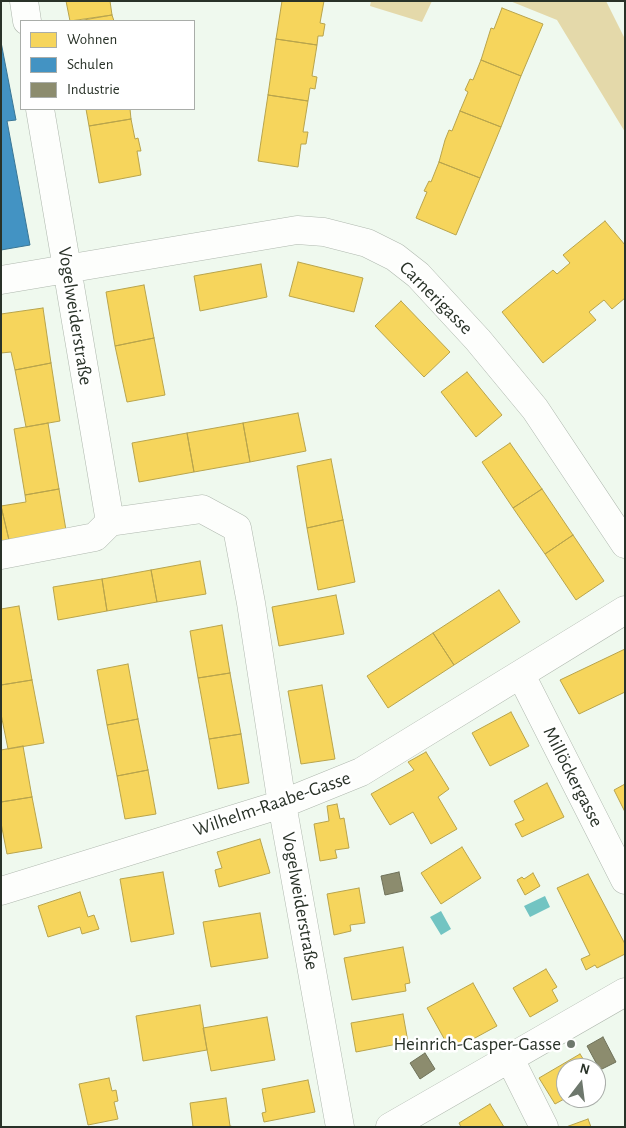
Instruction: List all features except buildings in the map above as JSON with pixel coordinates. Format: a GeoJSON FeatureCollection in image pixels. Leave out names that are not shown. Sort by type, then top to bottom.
{"type":"FeatureCollection","features":[{"type":"Feature","properties":{"kind":"street"},"geometry":{"type":"LineString","coordinates":[[24,1],[27,20]]}},
{"type":"Feature","properties":{"kind":"street","name":"Vogelweiderstraße"},"geometry":{"type":"LineString","coordinates":[[40,110],[68,268],[70,298],[110,522],[202,509],[237,528],[250,596],[282,804],[340,1127]]}},
{"type":"Feature","properties":{"kind":"street","name":"Carnerigasse"},"geometry":{"type":"LineString","coordinates":[[1,280],[297,230],[346,237],[374,247],[395,257],[418,275],[478,340],[535,410],[625,544]]}},
{"type":"Feature","properties":{"kind":"street"},"geometry":{"type":"LineString","coordinates":[[1,555],[95,537],[110,522]]}},
{"type":"Feature","properties":{"kind":"street","name":"Wilhelm-Raabe-Gasse"},"geometry":{"type":"LineString","coordinates":[[1,891],[282,804],[361,772],[625,610]]}},
{"type":"Feature","properties":{"kind":"street","name":"Millöckergasse"},"geometry":{"type":"LineString","coordinates":[[520,675],[625,880]]}},
{"type":"Feature","properties":{"kind":"street"},"geometry":{"type":"LineString","coordinates":[[390,1127],[625,992]]}},
{"type":"Feature","properties":{"kind":"street"},"geometry":{"type":"LineString","coordinates":[[509,1057],[544,1127]]}},
{"type":"Feature","properties":{"kind":"shaded area"},"geometry":{"type":"Polygon","coordinates":[[[371,1],[432,1],[422,22],[370,6],[371,1]]]}},
{"type":"Feature","properties":{"kind":"shaded area"},"geometry":{"type":"Polygon","coordinates":[[[510,1],[606,1],[625,39],[625,132],[557,20],[510,1]]]}},
{"type":"Feature","properties":{"kind":"water"},"geometry":{"type":"Polygon","coordinates":[[[545,896],[550,907],[530,917],[524,906],[545,896]]]}},
{"type":"Feature","properties":{"kind":"water"},"geometry":{"type":"Polygon","coordinates":[[[441,911],[451,929],[441,935],[430,917],[441,911]]]}},
{"type":"Feature","properties":{"kind":"place","name":"Heinrich-Casper-Gasse"},"geometry":{"type":"Point","coordinates":[571,1044]}}]}
